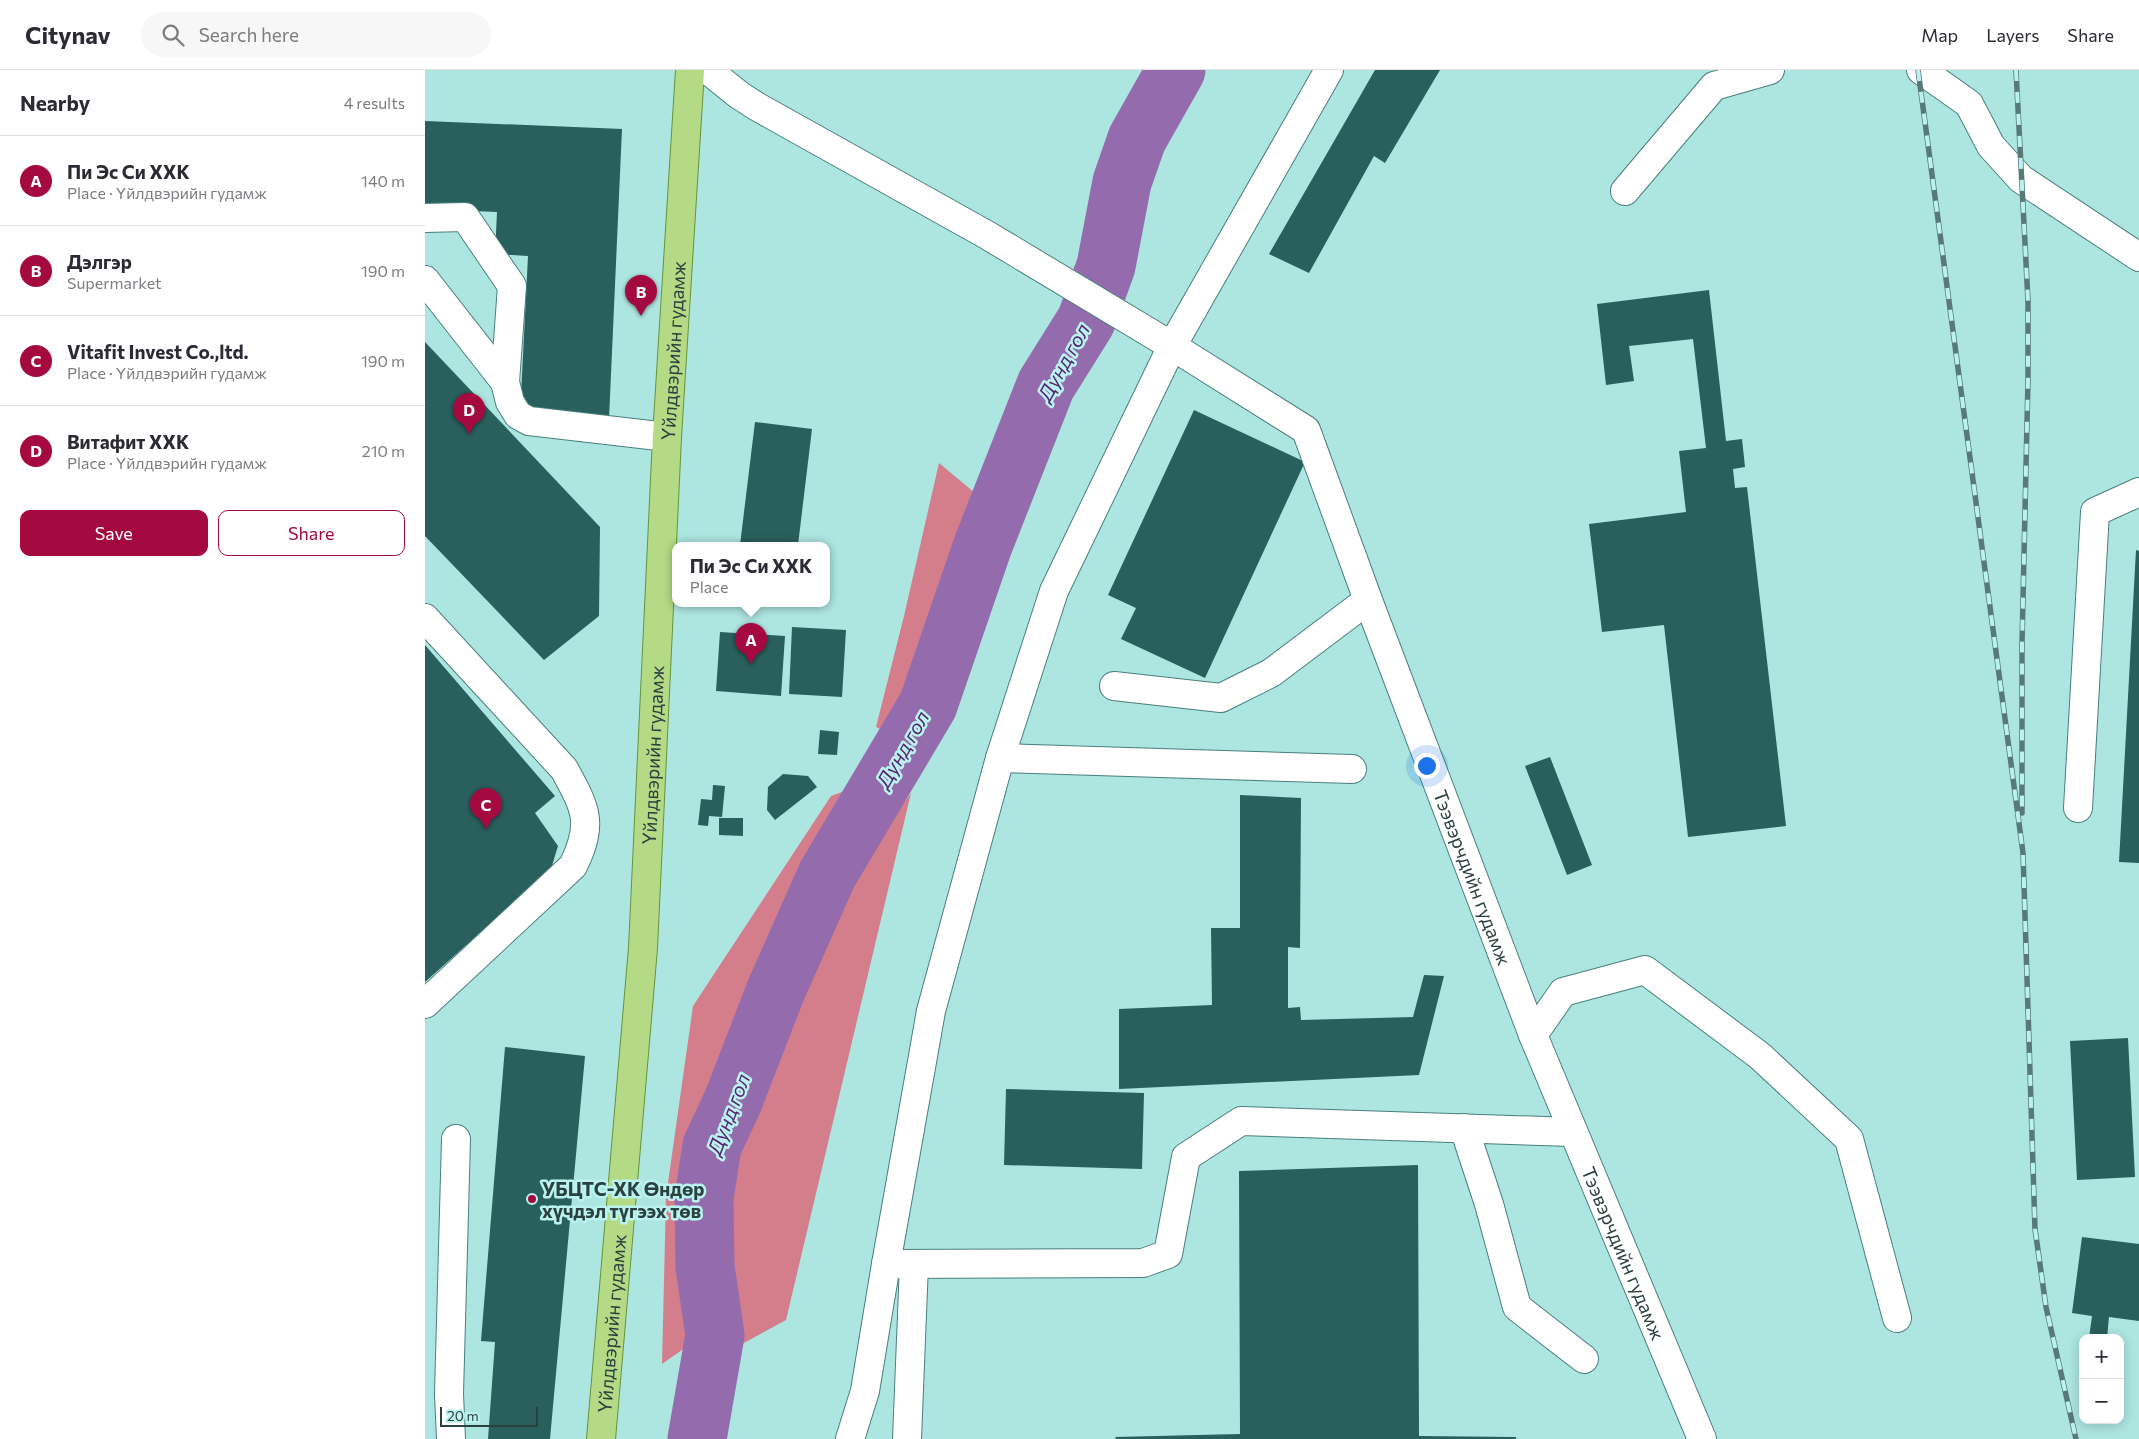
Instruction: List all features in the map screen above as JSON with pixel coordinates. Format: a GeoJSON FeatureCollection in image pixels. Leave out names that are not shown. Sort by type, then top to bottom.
{"type":"FeatureCollection","features":[{"type":"Feature","properties":{"kind":"main road","name":"Yйлдвэрийн гудамж"},"geometry":{"type":"LineString","coordinates":[[601,1439],[643,948],[667,437],[689,70]]}},
{"type":"Feature","properties":{"kind":"street","name":"Тээвэрчдийн гудамж"},"geometry":{"type":"LineString","coordinates":[[708,70],[756,106],[987,235],[1306,430],[1368,600],[1533,1035],[1702,1439]]}},
{"type":"Feature","properties":{"kind":"street"},"geometry":{"type":"LineString","coordinates":[[849,1439],[865,1392],[931,1011],[1000,758],[1054,591],[1161,340],[1329,70]]}},
{"type":"Feature","properties":{"kind":"street"},"geometry":{"type":"LineString","coordinates":[[1625,191],[1714,86],[1770,70]]}},
{"type":"Feature","properties":{"kind":"street"},"geometry":{"type":"LineString","coordinates":[[1921,70],[1969,104],[1991,146],[2021,179],[2139,257]]}},
{"type":"Feature","properties":{"kind":"street"},"geometry":{"type":"LineString","coordinates":[[425,218],[465,217],[512,286],[505,382],[511,402],[518,415],[529,420],[667,437]]}},
{"type":"Feature","properties":{"kind":"street"},"geometry":{"type":"LineString","coordinates":[[425,280],[505,382]]}},
{"type":"Feature","properties":{"kind":"street"},"geometry":{"type":"LineString","coordinates":[[2078,808],[2095,512],[2139,492]]}},
{"type":"Feature","properties":{"kind":"street"},"geometry":{"type":"LineString","coordinates":[[1114,686],[1221,698],[1271,673],[1368,600]]}},
{"type":"Feature","properties":{"kind":"street"},"geometry":{"type":"LineString","coordinates":[[425,618],[564,769],[579,795],[586,820],[583,845],[573,866],[425,1004]]}},
{"type":"Feature","properties":{"kind":"street"},"geometry":{"type":"LineString","coordinates":[[1000,758],[1352,769]]}},
{"type":"Feature","properties":{"kind":"street"},"geometry":{"type":"LineString","coordinates":[[1533,1035],[1563,992],[1645,970],[1760,1056],[1849,1139],[1897,1318]]}},
{"type":"Feature","properties":{"kind":"street"},"geometry":{"type":"LineString","coordinates":[[886,1264],[1143,1263],[1169,1254],[1185,1157],[1241,1121],[1573,1132]]}},
{"type":"Feature","properties":{"kind":"street"},"geometry":{"type":"LineString","coordinates":[[1464,1128],[1489,1204],[1517,1306],[1584,1359]]}},
{"type":"Feature","properties":{"kind":"street"},"geometry":{"type":"LineString","coordinates":[[451,1439],[449,1394],[456,1139]]}},
{"type":"Feature","properties":{"kind":"street"},"geometry":{"type":"LineString","coordinates":[[907,1439],[914,1264]]}},
{"type":"Feature","properties":{"kind":"shaded area"},"geometry":{"type":"Polygon","coordinates":[[[939,463],[975,493],[945,622],[897,737],[876,727],[939,463]]]}},
{"type":"Feature","properties":{"kind":"shaded area"},"geometry":{"type":"Polygon","coordinates":[[[862,785],[817,862],[714,1113],[692,1218],[699,1338],[662,1364],[666,1197],[693,1006],[831,796],[862,785]]]}},
{"type":"Feature","properties":{"kind":"shaded area"},"geometry":{"type":"Polygon","coordinates":[[[911,793],[786,1320],[731,1350],[719,1213],[733,1126],[849,877],[911,793]]]}},
{"type":"Feature","properties":{"kind":"building"},"geometry":{"type":"Polygon","coordinates":[[[1375,70],[1440,70],[1385,163],[1374,156],[1309,273],[1269,254],[1375,70]]]}},
{"type":"Feature","properties":{"kind":"building"},"geometry":{"type":"Polygon","coordinates":[[[425,121],[622,129],[609,419],[520,415],[528,256],[495,254],[497,212],[425,209],[425,121]]]}},
{"type":"Feature","properties":{"kind":"building"},"geometry":{"type":"Polygon","coordinates":[[[1709,290],[1726,441],[1742,439],[1745,467],[1733,469],[1735,488],[1747,487],[1786,826],[1688,837],[1664,625],[1602,632],[1589,524],[1686,512],[1679,451],[1706,448],[1693,339],[1629,346],[1634,381],[1606,385],[1597,304],[1709,290]]]}},
{"type":"Feature","properties":{"kind":"building"},"geometry":{"type":"Polygon","coordinates":[[[425,342],[600,527],[599,616],[544,660],[425,536],[425,342]]]}},
{"type":"Feature","properties":{"kind":"building"},"geometry":{"type":"Polygon","coordinates":[[[1194,410],[1305,462],[1205,678],[1121,639],[1136,608],[1108,595],[1194,410]]]}},
{"type":"Feature","properties":{"kind":"building"},"geometry":{"type":"Polygon","coordinates":[[[755,422],[812,429],[798,542],[740,542],[755,422]]]}},
{"type":"Feature","properties":{"kind":"building"},"geometry":{"type":"Polygon","coordinates":[[[2136,550],[2139,551],[2139,863],[2119,862],[2136,550]]]}},
{"type":"Feature","properties":{"kind":"building"},"geometry":{"type":"Polygon","coordinates":[[[792,627],[846,630],[842,697],[789,694],[792,627]]]}},
{"type":"Feature","properties":{"kind":"building"},"geometry":{"type":"Polygon","coordinates":[[[720,632],[785,636],[781,696],[716,691],[720,632]]]}},
{"type":"Feature","properties":{"kind":"building"},"geometry":{"type":"Polygon","coordinates":[[[425,645],[555,796],[535,813],[558,846],[551,869],[425,982],[425,645]]]}},
{"type":"Feature","properties":{"kind":"building"},"geometry":{"type":"Polygon","coordinates":[[[820,730],[839,732],[837,755],[818,754],[820,730]]]}},
{"type":"Feature","properties":{"kind":"building"},"geometry":{"type":"Polygon","coordinates":[[[1550,757],[1592,865],[1567,875],[1525,766],[1550,757]]]}},
{"type":"Feature","properties":{"kind":"building"},"geometry":{"type":"Polygon","coordinates":[[[783,774],[808,776],[817,787],[775,820],[767,810],[768,787],[783,774]]]}},
{"type":"Feature","properties":{"kind":"building"},"geometry":{"type":"Polygon","coordinates":[[[713,785],[725,786],[722,817],[709,816],[708,826],[698,825],[701,799],[712,800],[713,785]]]}},
{"type":"Feature","properties":{"kind":"building"},"geometry":{"type":"Polygon","coordinates":[[[1240,795],[1301,798],[1300,948],[1288,947],[1288,1008],[1300,1007],[1301,1020],[1413,1017],[1424,975],[1444,976],[1419,1075],[1119,1089],[1119,1009],[1212,1005],[1211,928],[1240,928],[1240,795]]]}},
{"type":"Feature","properties":{"kind":"building"},"geometry":{"type":"Polygon","coordinates":[[[719,818],[743,818],[743,836],[719,835],[719,818]]]}},
{"type":"Feature","properties":{"kind":"building"},"geometry":{"type":"Polygon","coordinates":[[[2128,1038],[2135,1177],[2077,1180],[2070,1041],[2128,1038]]]}},
{"type":"Feature","properties":{"kind":"building","name":"УБЦТС-ХК Өндөр хүчдэл түгээх төв"},"geometry":{"type":"Polygon","coordinates":[[[505,1047],[585,1056],[550,1439],[488,1439],[495,1342],[481,1341],[505,1047]]]}},
{"type":"Feature","properties":{"kind":"building"},"geometry":{"type":"Polygon","coordinates":[[[1006,1089],[1144,1093],[1142,1169],[1004,1165],[1006,1089]]]}},
{"type":"Feature","properties":{"kind":"building"},"geometry":{"type":"Polygon","coordinates":[[[1418,1165],[1419,1436],[1516,1437],[1516,1439],[1116,1439],[1115,1437],[1240,1434],[1239,1171],[1418,1165]]]}},
{"type":"Feature","properties":{"kind":"building"},"geometry":{"type":"Polygon","coordinates":[[[2082,1237],[2139,1244],[2139,1321],[2109,1317],[2107,1334],[2090,1334],[2092,1316],[2072,1313],[2082,1237]]]}},
{"type":"Feature","properties":{"kind":"waterway","name":"Дунд гол"},"geometry":{"type":"LineString","coordinates":[[697,1439],[715,1335],[705,1267],[704,1198],[712,1146],[733,1101],[776,990],[827,875],[928,705],[983,545],[1046,385],[1086,321],[1106,266],[1122,182],[1137,139],[1176,70]]}},
{"type":"Feature","properties":{"kind":"railway"},"geometry":{"type":"LineString","coordinates":[[1918,70],[2023,853],[2035,1229],[2046,1307],[2076,1439]]}},
{"type":"Feature","properties":{"kind":"railway"},"geometry":{"type":"LineString","coordinates":[[2016,70],[2028,301],[2022,644],[2022,813]]}},
{"type":"Feature","properties":{"kind":"place","name":"Дэлгэр"},"geometry":{"type":"Point","coordinates":[641,316]}},
{"type":"Feature","properties":{"kind":"place","name":"Витафит ХХК"},"geometry":{"type":"Point","coordinates":[469,434]}},
{"type":"Feature","properties":{"kind":"place","name":"Пи Эс Си ХХК"},"geometry":{"type":"Point","coordinates":[751,664]}},
{"type":"Feature","properties":{"kind":"place","name":"Vitafit Invest Co.,ltd."},"geometry":{"type":"Point","coordinates":[486,829]}},
{"type":"Feature","properties":{"kind":"place","name":"УБЦТС-ХК Өндөр хүчдэл түгээх төв"},"geometry":{"type":"Point","coordinates":[532,1199]}}]}
